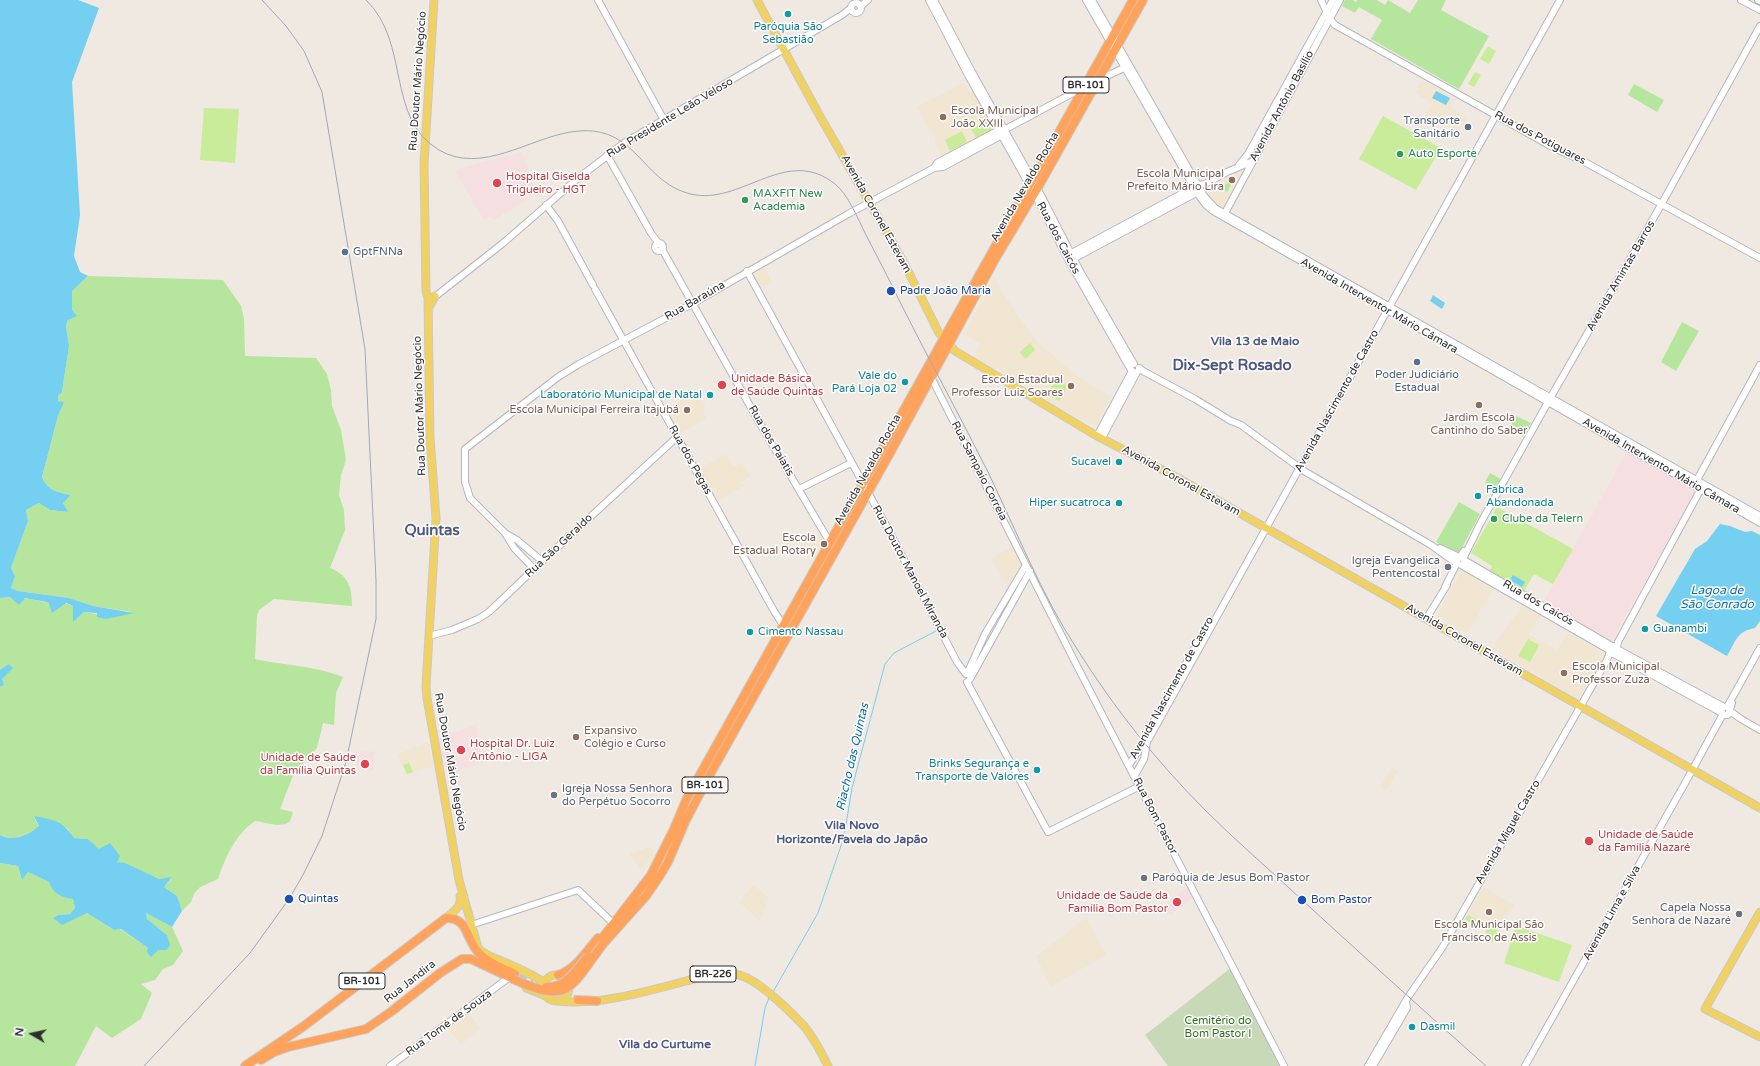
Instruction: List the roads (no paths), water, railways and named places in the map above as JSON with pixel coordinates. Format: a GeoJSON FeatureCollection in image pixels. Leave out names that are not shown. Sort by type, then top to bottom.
{"type":"FeatureCollection","features":[{"type":"Feature","properties":{"kind":"highway","name":"Avenida Nevaldo Rocha"},"geometry":{"type":"LineString","coordinates":[[1033,187],[1098,80],[1133,0]]}},
{"type":"Feature","properties":{"kind":"highway","name":"Avenida Nevaldo Rocha"},"geometry":{"type":"LineString","coordinates":[[612,926],[652,875],[687,798],[829,541],[990,267],[1084,87],[1143,0]]}},
{"type":"Feature","properties":{"kind":"highway","name":"Avenida Nevaldo Rocha"},"geometry":{"type":"LineString","coordinates":[[600,945],[624,921],[650,891],[659,877],[695,803],[931,377],[946,342]]}},
{"type":"Feature","properties":{"kind":"highway"},"geometry":{"type":"LineString","coordinates":[[769,670],[786,635],[787,630],[783,625]]}},
{"type":"Feature","properties":{"kind":"highway","name":"BR-101"},"geometry":{"type":"LineString","coordinates":[[245,1066],[304,1026],[446,918],[456,919],[461,922],[474,948],[480,955],[512,977],[540,985],[555,987],[570,978],[600,945],[612,926]]}},
{"type":"Feature","properties":{"kind":"highway"},"geometry":{"type":"LineString","coordinates":[[569,990],[616,935],[624,921]]}},
{"type":"Feature","properties":{"kind":"highway"},"geometry":{"type":"LineString","coordinates":[[554,975],[565,972],[576,964],[600,936],[612,926]]}},
{"type":"Feature","properties":{"kind":"highway"},"geometry":{"type":"LineString","coordinates":[[480,955],[507,967]]}},
{"type":"Feature","properties":{"kind":"highway","name":"Rua Jandira"},"geometry":{"type":"LineString","coordinates":[[253,1066],[280,1049],[366,1029],[445,969],[462,959],[471,959],[512,977]]}},
{"type":"Feature","properties":{"kind":"highway"},"geometry":{"type":"LineString","coordinates":[[578,1000],[597,1001]]}},
{"type":"Feature","properties":{"kind":"main road","name":"Rua Doutor Mário Negócio"},"geometry":{"type":"LineString","coordinates":[[434,0],[424,171],[424,229],[428,294],[430,448],[436,518],[427,698],[459,880],[470,925],[478,948],[482,952],[528,973],[544,983]]}},
{"type":"Feature","properties":{"kind":"main road"},"geometry":{"type":"LineString","coordinates":[[598,0],[664,120]]}},
{"type":"Feature","properties":{"kind":"main road","name":"Avenida Coronel Estevam"},"geometry":{"type":"LineString","coordinates":[[757,0],[904,263],[946,342],[955,351],[1099,437],[1169,474],[1760,808]]}},
{"type":"Feature","properties":{"kind":"main road","name":"Rua Presidente Leão Veloso"},"geometry":{"type":"LineString","coordinates":[[435,296],[502,244],[546,205],[624,143],[783,48],[852,10],[858,12],[860,5],[867,0]]}},
{"type":"Feature","properties":{"kind":"main road","name":"Rua dos Caicós"},"geometry":{"type":"LineString","coordinates":[[929,0],[1033,187],[1078,272],[1136,370],[1195,399],[1229,420],[1241,425],[1301,469],[1430,545],[1760,730]]}},
{"type":"Feature","properties":{"kind":"main road","name":"Rua dos Caicós"},"geometry":{"type":"LineString","coordinates":[[934,0],[1002,132]]}},
{"type":"Feature","properties":{"kind":"main road","name":"Avenida Interventor Mário Câmara"},"geometry":{"type":"LineString","coordinates":[[1086,0],[1114,43],[1199,188],[1206,205],[1213,211],[1285,249]]}},
{"type":"Feature","properties":{"kind":"main road","name":"Avenida Interventor Mário Câmara"},"geometry":{"type":"LineString","coordinates":[[1092,0],[1126,67],[1199,188],[1212,205],[1285,249],[1549,400],[1701,486],[1760,516]]}},
{"type":"Feature","properties":{"kind":"main road"},"geometry":{"type":"LineString","coordinates":[[1321,0],[1330,19]]}},
{"type":"Feature","properties":{"kind":"main road","name":"Avenida Antônio Basílio"},"geometry":{"type":"LineString","coordinates":[[1235,168],[1243,162],[1248,154],[1333,0]]}},
{"type":"Feature","properties":{"kind":"main road","name":"Avenida Antônio Basílio"},"geometry":{"type":"LineString","coordinates":[[1224,213],[1340,0]]}},
{"type":"Feature","properties":{"kind":"main road","name":"Avenida Nascimento de Castro"},"geometry":{"type":"LineString","coordinates":[[1134,775],[1144,759],[1147,742],[1265,528],[1301,469],[1560,0]]}},
{"type":"Feature","properties":{"kind":"main road"},"geometry":{"type":"LineString","coordinates":[[1741,0],[1760,10]]}},
{"type":"Feature","properties":{"kind":"main road","name":"Rua dos Potiguares"},"geometry":{"type":"LineString","coordinates":[[1330,19],[1335,25],[1554,148],[1581,160],[1760,258]]}},
{"type":"Feature","properties":{"kind":"main road","name":"Avenida Amintas Barros"},"geometry":{"type":"LineString","coordinates":[[1426,619],[1661,205],[1760,26]]}},
{"type":"Feature","properties":{"kind":"main road"},"geometry":{"type":"LineString","coordinates":[[1098,80],[1126,67]]}},
{"type":"Feature","properties":{"kind":"main road","name":"Rua Baraúna"},"geometry":{"type":"LineString","coordinates":[[505,533],[469,495],[465,476],[465,449],[568,370],[692,304],[869,202],[934,168],[937,163],[1002,132],[1084,87]]}},
{"type":"Feature","properties":{"kind":"main road","name":"Rua dos Paiatis"},"geometry":{"type":"LineString","coordinates":[[607,155],[829,541]]}},
{"type":"Feature","properties":{"kind":"main road"},"geometry":{"type":"LineString","coordinates":[[1070,257],[1235,168],[1253,161]]}},
{"type":"Feature","properties":{"kind":"main road","name":"Rua dos Pegas"},"geometry":{"type":"LineString","coordinates":[[546,205],[558,221],[595,286],[677,437],[783,625]]}},
{"type":"Feature","properties":{"kind":"main road","name":"Rua Doutor Manoel Miranda"},"geometry":{"type":"LineString","coordinates":[[747,271],[868,492],[957,662],[967,678],[973,693],[1048,832],[1140,786]]}},
{"type":"Feature","properties":{"kind":"main road"},"geometry":{"type":"LineString","coordinates":[[428,294],[435,296],[428,306]]}},
{"type":"Feature","properties":{"kind":"main road"},"geometry":{"type":"LineString","coordinates":[[1696,480],[1760,365]]}},
{"type":"Feature","properties":{"kind":"main road"},"geometry":{"type":"LineString","coordinates":[[1099,437],[1136,370]]}},
{"type":"Feature","properties":{"kind":"main road","name":"Rua Sampaio Correia"},"geometry":{"type":"LineString","coordinates":[[931,377],[1026,565]]}},
{"type":"Feature","properties":{"kind":"main road","name":"Avenida Interventor Mário Câmara"},"geometry":{"type":"LineString","coordinates":[[1549,400],[1696,480],[1701,486],[1760,523]]}},
{"type":"Feature","properties":{"kind":"main road","name":"Rua São Geraldo"},"geometry":{"type":"LineString","coordinates":[[429,636],[452,630],[483,616],[496,606],[542,561],[677,437]]}},
{"type":"Feature","properties":{"kind":"main road"},"geometry":{"type":"LineString","coordinates":[[799,489],[851,463]]}},
{"type":"Feature","properties":{"kind":"main road","name":"Avenida Miguel Castro"},"geometry":{"type":"LineString","coordinates":[[1368,1066],[1403,1010],[1407,1008],[1406,1002],[1442,948],[1581,707],[1614,649],[1701,486]]}},
{"type":"Feature","properties":{"kind":"main road"},"geometry":{"type":"LineString","coordinates":[[505,533],[517,540],[542,561]]}},
{"type":"Feature","properties":{"kind":"main road"},"geometry":{"type":"LineString","coordinates":[[505,533],[514,548],[534,569]]}},
{"type":"Feature","properties":{"kind":"main road","name":"Avenida Nascimento de Castro"},"geometry":{"type":"LineString","coordinates":[[1129,765],[1142,747],[1166,700],[1242,562],[1253,550]]}},
{"type":"Feature","properties":{"kind":"main road"},"geometry":{"type":"LineString","coordinates":[[967,678],[985,634],[1026,565]]}},
{"type":"Feature","properties":{"kind":"main road","name":"Rua Bom Pastor"},"geometry":{"type":"LineString","coordinates":[[1026,565],[1284,1066]]}},
{"type":"Feature","properties":{"kind":"main road"},"geometry":{"type":"LineString","coordinates":[[967,678],[1030,571]]}},
{"type":"Feature","properties":{"kind":"main road","name":"Avenida Lima e Silva"},"geometry":{"type":"LineString","coordinates":[[1525,1066],[1726,712],[1760,648]]}},
{"type":"Feature","properties":{"kind":"main road","name":"Rua Doutor Mário Negócio"},"geometry":{"type":"LineString","coordinates":[[446,918],[458,908],[461,900],[459,880]]}},
{"type":"Feature","properties":{"kind":"main road"},"geometry":{"type":"LineString","coordinates":[[470,925],[578,890],[612,926]]}},
{"type":"Feature","properties":{"kind":"main road"},"geometry":{"type":"LineString","coordinates":[[1708,1010],[1760,912]]}},
{"type":"Feature","properties":{"kind":"main road"},"geometry":{"type":"LineString","coordinates":[[1708,1010],[1760,920]]}},
{"type":"Feature","properties":{"kind":"main road","name":"BR-226"},"geometry":{"type":"LineString","coordinates":[[546,996],[552,1000],[558,1001],[597,1001],[625,996],[717,973],[730,972],[747,978],[763,988],[804,1026],[814,1040],[828,1066]]}},
{"type":"Feature","properties":{"kind":"main road","name":"Rua Doutor Mário Negócio"},"geometry":{"type":"LineString","coordinates":[[528,973],[554,975]]}},
{"type":"Feature","properties":{"kind":"main road"},"geometry":{"type":"LineString","coordinates":[[546,996],[543,990],[544,983],[554,975]]}},
{"type":"Feature","properties":{"kind":"main road","name":"BR-226"},"geometry":{"type":"LineString","coordinates":[[554,975],[565,978],[569,990],[574,996],[597,1001]]}},
{"type":"Feature","properties":{"kind":"main road"},"geometry":{"type":"LineString","coordinates":[[512,977],[546,996]]}},
{"type":"Feature","properties":{"kind":"main road","name":"Rua Tomé de Souza"},"geometry":{"type":"LineString","coordinates":[[390,1066],[512,977]]}},
{"type":"Feature","properties":{"kind":"main road"},"geometry":{"type":"LineString","coordinates":[[558,1001],[567,996],[569,990]]}},
{"type":"Feature","properties":{"kind":"main road","name":"Avenida Miguel Castro"},"geometry":{"type":"LineString","coordinates":[[1374,1066],[1403,1010]]}},
{"type":"Feature","properties":{"kind":"main road"},"geometry":{"type":"LineString","coordinates":[[1708,1010],[1760,1037]]}},
{"type":"Feature","properties":{"kind":"water"},"geometry":{"type":"Polygon","coordinates":[[[0,0],[78,0],[99,8],[72,82],[80,215],[74,256],[80,272],[88,276],[72,291],[72,310],[77,316],[68,320],[66,326],[69,346],[62,392],[58,396],[58,401],[64,402],[58,416],[42,477],[44,482],[50,488],[57,492],[71,495],[63,503],[68,512],[50,510],[39,503],[26,510],[28,521],[11,568],[15,576],[11,588],[18,591],[69,598],[93,606],[134,613],[106,619],[97,617],[97,613],[84,612],[73,622],[73,606],[66,603],[52,613],[49,603],[46,602],[25,598],[19,605],[10,597],[0,598],[0,0]]]}},
{"type":"Feature","properties":{"kind":"water"},"geometry":{"type":"Polygon","coordinates":[[[1436,91],[1450,98],[1446,105],[1432,98],[1436,91]]]}},
{"type":"Feature","properties":{"kind":"water"},"geometry":{"type":"Polygon","coordinates":[[[1433,295],[1445,303],[1442,309],[1430,301],[1433,295]]]}},
{"type":"Feature","properties":{"kind":"water","name":"Lagoa de São Conrado"},"geometry":{"type":"Polygon","coordinates":[[[1720,524],[1745,532],[1752,531],[1760,535],[1760,621],[1755,628],[1749,629],[1741,634],[1735,641],[1727,656],[1656,616],[1695,549],[1707,541],[1720,524]]]}},
{"type":"Feature","properties":{"kind":"water"},"geometry":{"type":"Polygon","coordinates":[[[1513,575],[1525,582],[1522,587],[1510,580],[1513,575]]]}},
{"type":"Feature","properties":{"kind":"water"},"geometry":{"type":"Polygon","coordinates":[[[9,664],[13,668],[2,679],[4,685],[0,687],[0,670],[9,664]]]}},
{"type":"Feature","properties":{"kind":"water"},"geometry":{"type":"Polygon","coordinates":[[[34,816],[61,824],[74,838],[88,839],[99,849],[110,843],[120,856],[117,862],[125,863],[159,879],[172,877],[164,887],[177,896],[182,911],[172,927],[146,913],[147,919],[167,935],[170,945],[167,950],[158,950],[151,957],[147,952],[148,948],[121,929],[114,930],[87,913],[62,925],[53,918],[58,915],[70,914],[75,908],[73,899],[58,894],[49,882],[28,872],[22,880],[18,866],[0,863],[0,835],[15,838],[26,835],[39,826],[34,816]]]}},
{"type":"Feature","properties":{"kind":"waterway","name":"Riacho das Quintas"},"geometry":{"type":"LineString","coordinates":[[773,992],[818,913],[844,837],[852,788],[885,664],[894,653],[936,631]]}},
{"type":"Feature","properties":{"kind":"waterway","name":"Riacho das Quintas"},"geometry":{"type":"LineString","coordinates":[[755,1066],[765,1008],[769,998]]}},
{"type":"Feature","properties":{"kind":"tunnel"},"geometry":{"type":"LineString","coordinates":[[510,968],[534,980]]}},
{"type":"Feature","properties":{"kind":"tunnel"},"geometry":{"type":"LineString","coordinates":[[551,989],[559,994],[578,1000]]}},
{"type":"Feature","properties":{"kind":"tram line"},"geometry":{"type":"LineString","coordinates":[[144,1066],[250,953],[289,899],[303,875],[322,836],[346,762],[376,619],[376,580],[365,349],[322,92],[304,51],[286,26],[262,0]]}},
{"type":"Feature","properties":{"kind":"tram line"},"geometry":{"type":"LineString","coordinates":[[366,0],[380,17],[389,37],[404,100],[411,119],[422,136],[439,150],[455,157],[472,159],[488,157],[571,132],[594,131],[611,136],[626,145],[662,180],[677,189],[696,195],[714,195],[731,191],[783,173],[800,171],[818,174],[840,188],[852,207],[988,472],[1052,607],[1091,671],[1121,713],[1153,754],[1217,822],[1486,1066]]}},
{"type":"Feature","properties":{"kind":"place","name":"Paróquia São Sebastião"},"geometry":{"type":"Point","coordinates":[788,14]}},
{"type":"Feature","properties":{"kind":"place","name":"Escola Municipal João XXIII"},"geometry":{"type":"Point","coordinates":[943,117]}},
{"type":"Feature","properties":{"kind":"place","name":"Transporte Sanitário"},"geometry":{"type":"Point","coordinates":[1468,127]}},
{"type":"Feature","properties":{"kind":"place","name":"Auto Esporte"},"geometry":{"type":"Point","coordinates":[1400,154]}},
{"type":"Feature","properties":{"kind":"place","name":"Escola Municipal Prefeito Mário Lira"},"geometry":{"type":"Point","coordinates":[1232,180]}},
{"type":"Feature","properties":{"kind":"place","name":"Hospital Giselda Trigueiro - HGT"},"geometry":{"type":"Point","coordinates":[497,183]}},
{"type":"Feature","properties":{"kind":"place","name":"MAXFIT New Academia"},"geometry":{"type":"Point","coordinates":[745,200]}},
{"type":"Feature","properties":{"kind":"place","name":"GptFNNa"},"geometry":{"type":"Point","coordinates":[345,252]}},
{"type":"Feature","properties":{"kind":"place","name":"Padre João Maria"},"geometry":{"type":"Point","coordinates":[891,291]}},
{"type":"Feature","properties":{"kind":"place","name":"Poder Judiciário Estadual"},"geometry":{"type":"Point","coordinates":[1417,362]}},
{"type":"Feature","properties":{"kind":"place","name":"Vale do Pará Loja 02"},"geometry":{"type":"Point","coordinates":[905,382]}},
{"type":"Feature","properties":{"kind":"place","name":"Unidade Básica de Saúde Quintas"},"geometry":{"type":"Point","coordinates":[722,385]}},
{"type":"Feature","properties":{"kind":"place","name":"Escola Estadual Professor Luiz Soares"},"geometry":{"type":"Point","coordinates":[1071,386]}},
{"type":"Feature","properties":{"kind":"place","name":"Laboratório Municipal de Natal"},"geometry":{"type":"Point","coordinates":[710,395]}},
{"type":"Feature","properties":{"kind":"place","name":"Jardim Escola Cantinho do Saber"},"geometry":{"type":"Point","coordinates":[1479,405]}},
{"type":"Feature","properties":{"kind":"place","name":"Escola Municipal Ferreira Itajubá"},"geometry":{"type":"Point","coordinates":[687,410]}},
{"type":"Feature","properties":{"kind":"place","name":"Sucavel"},"geometry":{"type":"Point","coordinates":[1119,462]}},
{"type":"Feature","properties":{"kind":"place","name":"Fabrica Abandonada"},"geometry":{"type":"Point","coordinates":[1478,496]}},
{"type":"Feature","properties":{"kind":"place","name":"Hiper sucatroca"},"geometry":{"type":"Point","coordinates":[1119,503]}},
{"type":"Feature","properties":{"kind":"place","name":"Clube da Telern"},"geometry":{"type":"Point","coordinates":[1494,519]}},
{"type":"Feature","properties":{"kind":"place","name":"Escola Estadual Rotary"},"geometry":{"type":"Point","coordinates":[824,544]}},
{"type":"Feature","properties":{"kind":"place","name":"Igreja Evangelica Pentencostal"},"geometry":{"type":"Point","coordinates":[1448,567]}},
{"type":"Feature","properties":{"kind":"place","name":"Guanambi"},"geometry":{"type":"Point","coordinates":[1645,629]}},
{"type":"Feature","properties":{"kind":"place","name":"Cimento Nassau"},"geometry":{"type":"Point","coordinates":[750,632]}},
{"type":"Feature","properties":{"kind":"place","name":"Escola Municipal Professor Zuza"},"geometry":{"type":"Point","coordinates":[1564,673]}},
{"type":"Feature","properties":{"kind":"place","name":"Expansivo Colégio e Curso"},"geometry":{"type":"Point","coordinates":[576,737]}},
{"type":"Feature","properties":{"kind":"place","name":"Hospital Dr. Luiz Antônio - LIGA"},"geometry":{"type":"Point","coordinates":[461,750]}},
{"type":"Feature","properties":{"kind":"place","name":"Unidade de Saúde da Família Quintas"},"geometry":{"type":"Point","coordinates":[365,764]}},
{"type":"Feature","properties":{"kind":"place","name":"Brinks Segurança e Transporte de Valores"},"geometry":{"type":"Point","coordinates":[1037,770]}},
{"type":"Feature","properties":{"kind":"place","name":"Igreja Nossa Senhora do Perpétuo Socorro"},"geometry":{"type":"Point","coordinates":[554,795]}},
{"type":"Feature","properties":{"kind":"place","name":"Unidade de Saúde da Família Nazaré"},"geometry":{"type":"Point","coordinates":[1589,841]}},
{"type":"Feature","properties":{"kind":"place","name":"Paróquia de Jesus Bom Pastor"},"geometry":{"type":"Point","coordinates":[1144,878]}},
{"type":"Feature","properties":{"kind":"place","name":"Quintas"},"geometry":{"type":"Point","coordinates":[289,899]}},
{"type":"Feature","properties":{"kind":"place","name":"Bom Pastor"},"geometry":{"type":"Point","coordinates":[1302,900]}},
{"type":"Feature","properties":{"kind":"place","name":"Unidade de Saúde da Família Bom Pastor"},"geometry":{"type":"Point","coordinates":[1177,902]}},
{"type":"Feature","properties":{"kind":"place","name":"Escola Municipal São Francisco de Assis"},"geometry":{"type":"Point","coordinates":[1489,912]}},
{"type":"Feature","properties":{"kind":"place","name":"Capela Nossa Senhora de Nazaré"},"geometry":{"type":"Point","coordinates":[1739,914]}},
{"type":"Feature","properties":{"kind":"place","name":"Dasmil"},"geometry":{"type":"Point","coordinates":[1412,1027]}},
{"type":"Feature","properties":{"kind":"district","name":"Vila 13 de Maio"},"geometry":{"type":"Point","coordinates":[1255,342]}},
{"type":"Feature","properties":{"kind":"district","name":"Dix-Sept Rosado"},"geometry":{"type":"Point","coordinates":[1232,366]}},
{"type":"Feature","properties":{"kind":"district","name":"Quintas"},"geometry":{"type":"Point","coordinates":[432,531]}},
{"type":"Feature","properties":{"kind":"district","name":"Vila Novo Horizonte/Favela do Japão"},"geometry":{"type":"Point","coordinates":[852,833]}},
{"type":"Feature","properties":{"kind":"district","name":"Vila do Curtume"},"geometry":{"type":"Point","coordinates":[665,1045]}},
{"type":"Feature","properties":{"kind":"park label","name":"Cemitério do Bom Pastor I"},"geometry":{"type":"Point","coordinates":[1218,1027]}}]}
